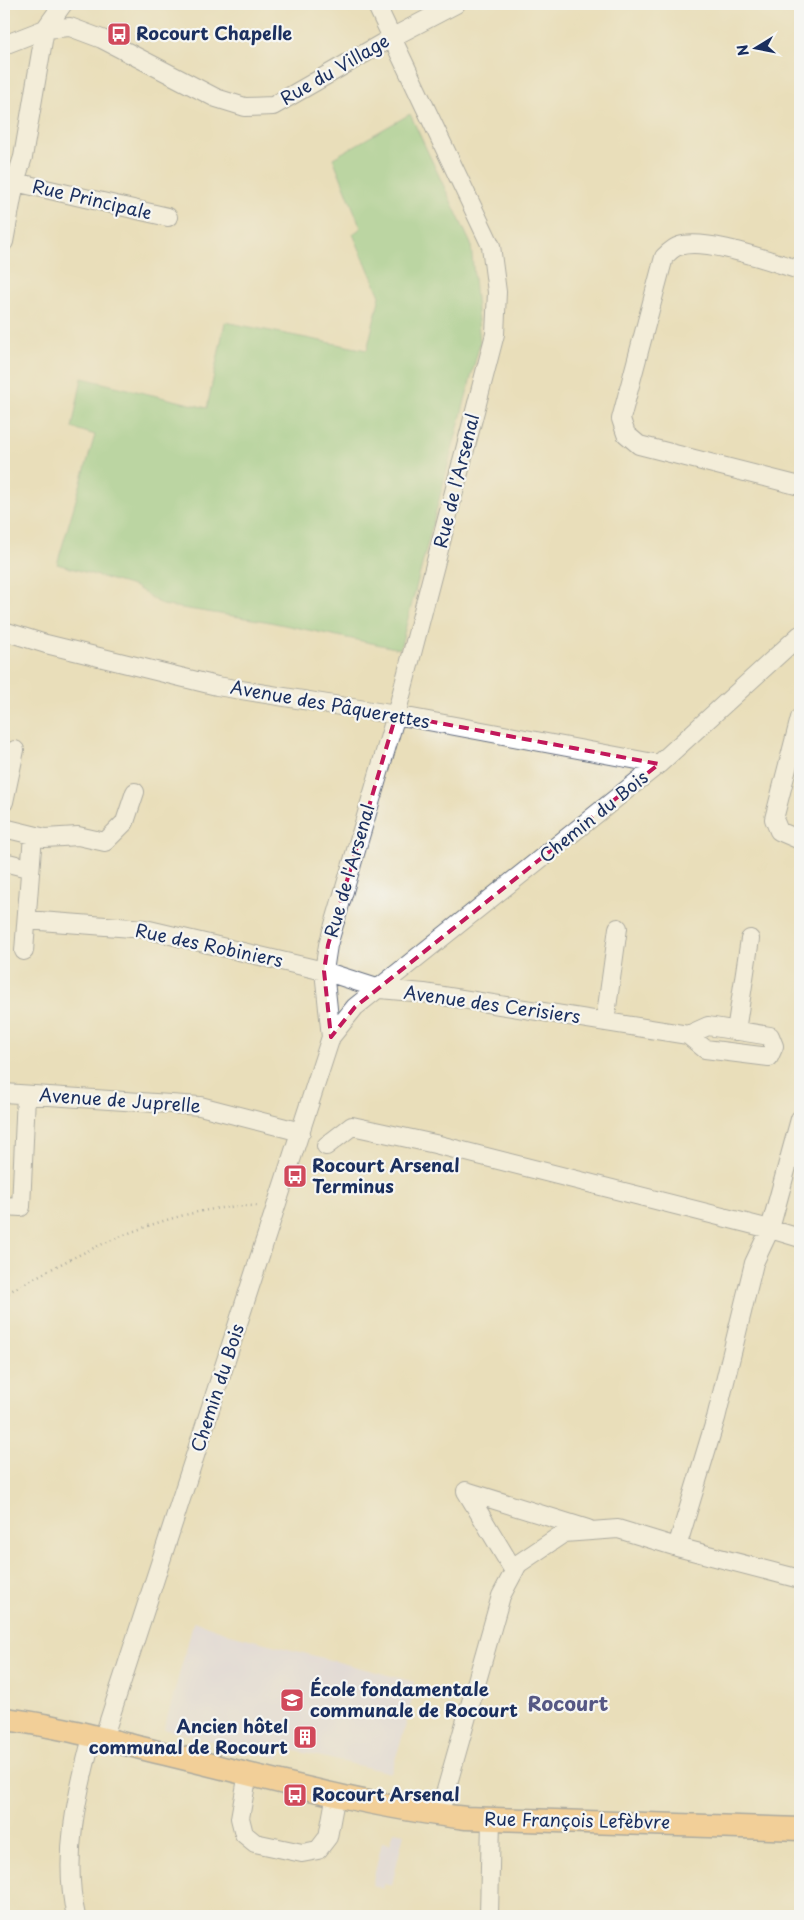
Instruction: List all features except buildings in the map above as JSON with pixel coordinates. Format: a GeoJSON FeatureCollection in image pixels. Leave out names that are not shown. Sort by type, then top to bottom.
{"type":"FeatureCollection","features":[{"type":"Feature","properties":{"kind":"main road","name":"Rue François Lefèbvre"},"geometry":{"type":"LineString","coordinates":[[4,1719],[98,1738],[336,1794],[439,1815],[800,1828]]}},
{"type":"Feature","properties":{"kind":"street"},"geometry":{"type":"LineString","coordinates":[[45,29],[63,4]]}},
{"type":"Feature","properties":{"kind":"street","name":"Rue de l'Arsenal"},"geometry":{"type":"LineString","coordinates":[[324,971],[328,945],[396,715],[495,334],[497,292],[490,246],[376,4]]}},
{"type":"Feature","properties":{"kind":"street","name":"Rue du Village"},"geometry":{"type":"LineString","coordinates":[[4,45],[45,29],[70,27],[102,39],[216,98],[245,107],[273,106],[392,37],[456,4]]}},
{"type":"Feature","properties":{"kind":"street","name":"Rue Principale"},"geometry":{"type":"LineString","coordinates":[[4,242],[15,182],[23,157],[45,29]]}},
{"type":"Feature","properties":{"kind":"street","name":"Rue Principale"},"geometry":{"type":"LineString","coordinates":[[15,182],[168,217]]}},
{"type":"Feature","properties":{"kind":"street"},"geometry":{"type":"LineString","coordinates":[[800,270],[726,249],[692,243],[678,246],[664,257],[621,420],[626,434],[639,445],[800,486]]}},
{"type":"Feature","properties":{"kind":"street","name":"Avenue des Pâquerettes"},"geometry":{"type":"LineString","coordinates":[[4,631],[46,644],[217,686],[396,715],[660,764]]}},
{"type":"Feature","properties":{"kind":"street","name":"Chemin du Bois"},"geometry":{"type":"LineString","coordinates":[[330,1037],[355,1007],[380,989],[660,764],[800,635]]}},
{"type":"Feature","properties":{"kind":"street"},"geometry":{"type":"LineString","coordinates":[[800,718],[774,819],[779,831],[800,840]]}},
{"type":"Feature","properties":{"kind":"street"},"geometry":{"type":"LineString","coordinates":[[4,802],[15,750]]}},
{"type":"Feature","properties":{"kind":"street"},"geometry":{"type":"LineString","coordinates":[[4,828],[45,838],[78,836],[105,842],[125,822],[135,792]]}},
{"type":"Feature","properties":{"kind":"street"},"geometry":{"type":"LineString","coordinates":[[24,951],[27,920],[28,868],[33,835]]}},
{"type":"Feature","properties":{"kind":"street"},"geometry":{"type":"LineString","coordinates":[[4,862],[28,868]]}},
{"type":"Feature","properties":{"kind":"street","name":"Rue des Robiniers"},"geometry":{"type":"LineString","coordinates":[[27,920],[145,929],[324,971]]}},
{"type":"Feature","properties":{"kind":"street","name":"Avenue des Cerisiers"},"geometry":{"type":"LineString","coordinates":[[605,1022],[618,928]]}},
{"type":"Feature","properties":{"kind":"street"},"geometry":{"type":"LineString","coordinates":[[736,1031],[750,939]]}},
{"type":"Feature","properties":{"kind":"street"},"geometry":{"type":"LineString","coordinates":[[324,971],[380,989]]}},
{"type":"Feature","properties":{"kind":"street","name":"Chemin du Bois"},"geometry":{"type":"LineString","coordinates":[[76,1916],[71,1874],[73,1826],[98,1738],[277,1207],[330,1037],[324,971]]}},
{"type":"Feature","properties":{"kind":"street","name":"Avenue des Cerisiers"},"geometry":{"type":"LineString","coordinates":[[380,989],[424,993],[688,1035],[705,1049],[769,1057],[774,1046],[770,1036],[708,1026],[688,1035]]}},
{"type":"Feature","properties":{"kind":"street","name":"Avenue de Juprelle"},"geometry":{"type":"LineString","coordinates":[[4,1093],[200,1106],[301,1132]]}},
{"type":"Feature","properties":{"kind":"street","name":"Avenue de Juprelle"},"geometry":{"type":"LineString","coordinates":[[4,1206],[21,1207],[26,1095]]}},
{"type":"Feature","properties":{"kind":"street"},"geometry":{"type":"LineString","coordinates":[[677,1546],[716,1418],[754,1263],[770,1229],[800,1119]]}},
{"type":"Feature","properties":{"kind":"street"},"geometry":{"type":"LineString","coordinates":[[326,1146],[352,1126],[435,1144],[800,1238]]}},
{"type":"Feature","properties":{"kind":"street"},"geometry":{"type":"LineString","coordinates":[[514,1571],[466,1491],[593,1531]]}},
{"type":"Feature","properties":{"kind":"street"},"geometry":{"type":"LineString","coordinates":[[439,1815],[502,1596],[518,1564],[564,1533],[618,1529],[800,1579]]}},
{"type":"Feature","properties":{"kind":"street"},"geometry":{"type":"LineString","coordinates":[[248,1773],[240,1818],[244,1834],[255,1844],[302,1853],[318,1850],[328,1837],[336,1794]]}},
{"type":"Feature","properties":{"kind":"street"},"geometry":{"type":"LineString","coordinates":[[489,1916],[491,1818]]}},
{"type":"Feature","properties":{"kind":"path"},"geometry":{"type":"LineString","coordinates":[[4,1295],[138,1228],[174,1217],[226,1206],[277,1207]]}},
{"type":"Feature","properties":{"kind":"highlighted area"},"geometry":{"type":"Polygon","coordinates":[[[396,715],[659,764],[355,1007],[331,1037],[324,971],[328,945],[396,715]]]}},
{"type":"Feature","properties":{"kind":"shaded area","name":"École fondamentale communale de Rocourt"},"geometry":{"type":"Polygon","coordinates":[[[194,1621],[230,1634],[415,1682],[408,1718],[391,1773],[283,1748],[279,1758],[164,1729],[194,1621]]]}},
{"type":"Feature","properties":{"kind":"shaded area"},"geometry":{"type":"Polygon","coordinates":[[[394,1831],[404,1833],[392,1885],[385,1883],[383,1889],[372,1885],[382,1842],[390,1844],[394,1831]]]}},
{"type":"Feature","properties":{"kind":"green space"},"geometry":{"type":"Polygon","coordinates":[[[410,114],[471,244],[480,343],[400,649],[265,621],[162,605],[136,587],[57,564],[95,435],[72,428],[82,378],[207,408],[225,322],[367,350],[380,296],[353,234],[361,228],[333,158],[410,114]]]}},
{"type":"Feature","properties":{"kind":"place","name":"Rocourt Chapelle"},"geometry":{"type":"Point","coordinates":[119,34]}},
{"type":"Feature","properties":{"kind":"place","name":"Rocourt Arsenal Terminus"},"geometry":{"type":"Point","coordinates":[295,1176]}},
{"type":"Feature","properties":{"kind":"place","name":"École fondamentale communale de Rocourt"},"geometry":{"type":"Point","coordinates":[292,1700]}},
{"type":"Feature","properties":{"kind":"place","name":"Ancien hôtel communal de Rocourt"},"geometry":{"type":"Point","coordinates":[305,1737]}},
{"type":"Feature","properties":{"kind":"place","name":"Rocourt Arsenal"},"geometry":{"type":"Point","coordinates":[295,1795]}},
{"type":"Feature","properties":{"kind":"district","name":"Rocourt"},"geometry":{"type":"Point","coordinates":[568,1704]}}]}
